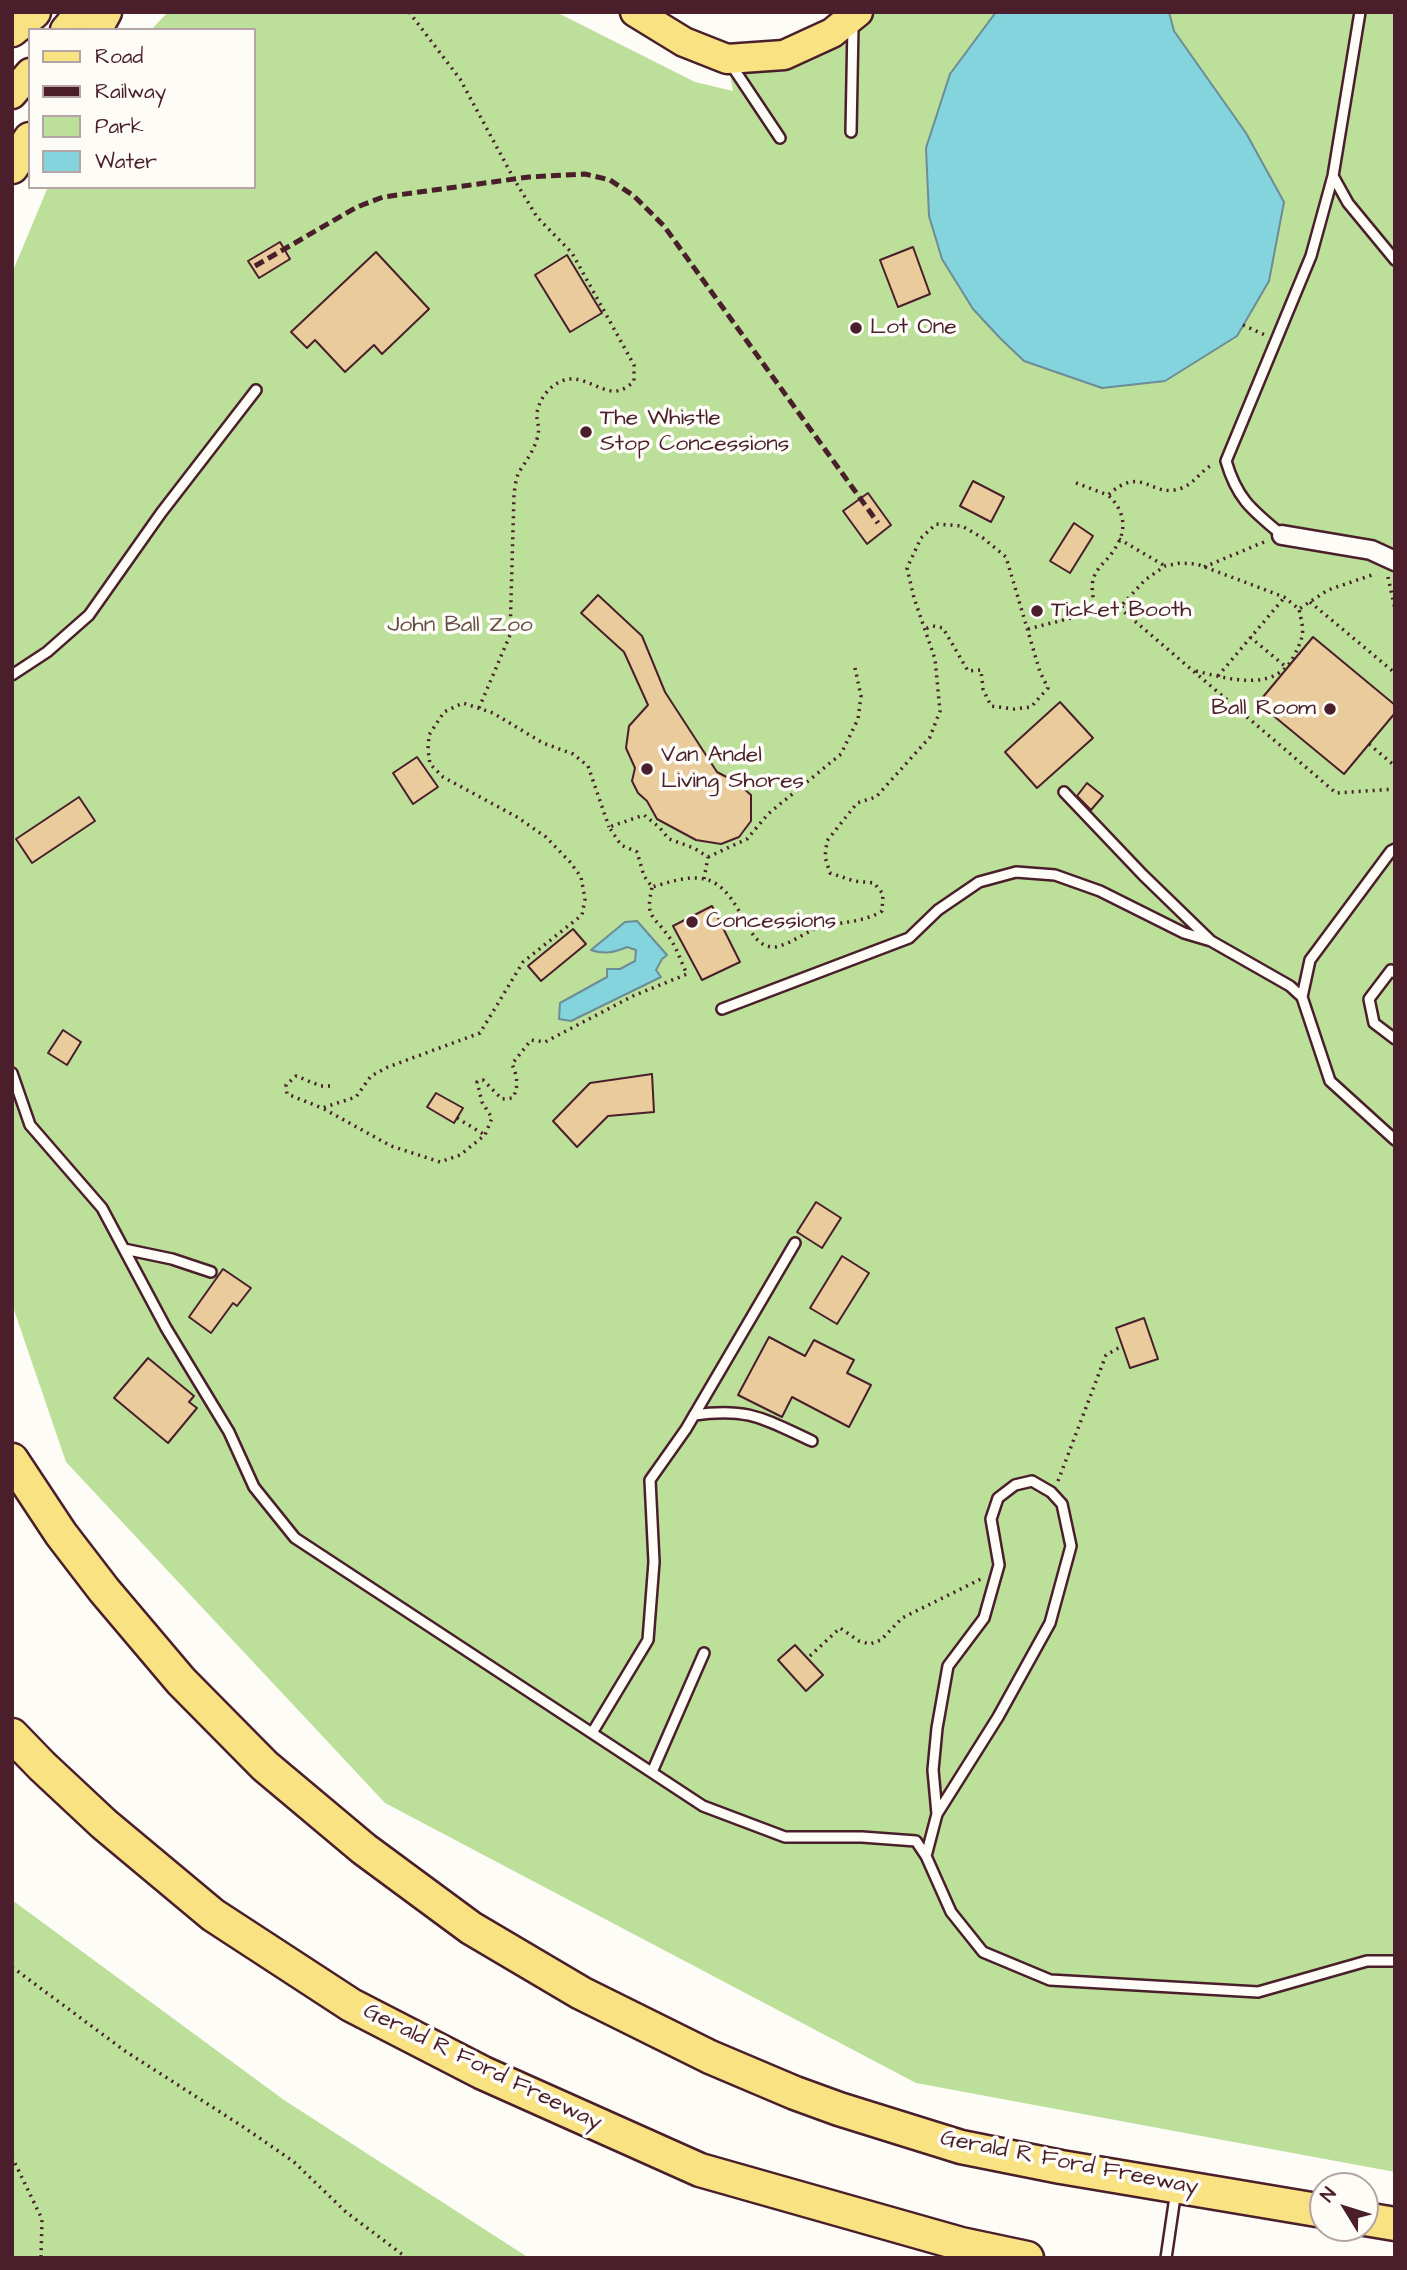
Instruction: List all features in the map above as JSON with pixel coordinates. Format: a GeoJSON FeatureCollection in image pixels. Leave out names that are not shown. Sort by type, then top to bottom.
{"type":"FeatureCollection","features":[{"type":"Feature","properties":{"kind":"highway"},"geometry":{"type":"LineString","coordinates":[[12,30],[34,12]]}},
{"type":"Feature","properties":{"kind":"highway"},"geometry":{"type":"LineString","coordinates":[[95,28],[105,12]]}},
{"type":"Feature","properties":{"kind":"highway"},"geometry":{"type":"LineString","coordinates":[[12,167],[28,142]]}},
{"type":"Feature","properties":{"kind":"highway","name":"Gerald R Ford Freeway"},"geometry":{"type":"LineString","coordinates":[[15,1461],[61,1534],[104,1590],[181,1681],[265,1766],[364,1849],[471,1928],[593,1999],[710,2057],[817,2101],[961,2147],[1061,2167],[1309,2209]]}},
{"type":"Feature","properties":{"kind":"highway","name":"Gerald R Ford Freeway"},"geometry":{"type":"LineString","coordinates":[[12,1735],[104,1824],[213,1915],[351,2005],[483,2073],[700,2170],[961,2244],[1027,2258]]}},
{"type":"Feature","properties":{"kind":"highway"},"geometry":{"type":"LineString","coordinates":[[12,1747],[42,1766]]}},
{"type":"Feature","properties":{"kind":"main road"},"geometry":{"type":"LineString","coordinates":[[67,28],[80,12]]}},
{"type":"Feature","properties":{"kind":"main road"},"geometry":{"type":"LineString","coordinates":[[635,12],[684,42],[727,59],[784,55],[832,33],[856,15]]}},
{"type":"Feature","properties":{"kind":"main road"},"geometry":{"type":"LineString","coordinates":[[12,94],[28,75]]}},
{"type":"Feature","properties":{"kind":"street"},"geometry":{"type":"LineString","coordinates":[[1282,535],[1371,550],[1390,564]]}},
{"type":"Feature","properties":{"kind":"lane"},"geometry":{"type":"LineString","coordinates":[[1282,535],[1251,509],[1233,484],[1226,461],[1311,256],[1333,176],[1360,12]]}},
{"type":"Feature","properties":{"kind":"lane"},"geometry":{"type":"LineString","coordinates":[[851,132],[856,15]]}},
{"type":"Feature","properties":{"kind":"lane"},"geometry":{"type":"LineString","coordinates":[[727,59],[780,138]]}},
{"type":"Feature","properties":{"kind":"lane"},"geometry":{"type":"LineString","coordinates":[[1333,176],[1348,203],[1383,249],[1395,260]]}},
{"type":"Feature","properties":{"kind":"lane"},"geometry":{"type":"LineString","coordinates":[[12,675],[47,652],[89,615],[161,513],[256,390]]}},
{"type":"Feature","properties":{"kind":"lane"},"geometry":{"type":"LineString","coordinates":[[1064,792],[1143,876],[1211,941]]}},
{"type":"Feature","properties":{"kind":"lane"},"geometry":{"type":"LineString","coordinates":[[1302,997],[1310,960],[1395,849]]}},
{"type":"Feature","properties":{"kind":"lane"},"geometry":{"type":"LineString","coordinates":[[722,1009],[909,938],[938,909],[979,882],[1016,872],[1055,875],[1100,891],[1184,933],[1211,941],[1290,986],[1302,997],[1330,1081],[1395,1140]]}},
{"type":"Feature","properties":{"kind":"lane"},"geometry":{"type":"LineString","coordinates":[[1393,969],[1370,999],[1374,1023],[1395,1039]]}},
{"type":"Feature","properties":{"kind":"lane"},"geometry":{"type":"LineString","coordinates":[[12,1073],[30,1125],[102,1208],[166,1328],[229,1432],[254,1487],[295,1538],[703,1805],[785,1837],[862,1837],[916,1841],[926,1856],[951,1912],[983,1952],[1050,1980],[1258,1992],[1367,1961],[1395,1961]]}},
{"type":"Feature","properties":{"kind":"lane"},"geometry":{"type":"LineString","coordinates":[[592,1732],[648,1640],[654,1562],[650,1480],[694,1415],[795,1243]]}},
{"type":"Feature","properties":{"kind":"lane"},"geometry":{"type":"LineString","coordinates":[[124,1249],[172,1259],[211,1272]]}},
{"type":"Feature","properties":{"kind":"lane"},"geometry":{"type":"LineString","coordinates":[[694,1415],[722,1411],[756,1415],[811,1441]]}},
{"type":"Feature","properties":{"kind":"lane"},"geometry":{"type":"LineString","coordinates":[[926,1856],[937,1814],[998,1717],[1051,1623],[1071,1546],[1062,1504],[1051,1492],[1032,1481],[1015,1485],[998,1498],[991,1519],[999,1565],[984,1618],[948,1666],[933,1770],[937,1814]]}},
{"type":"Feature","properties":{"kind":"lane"},"geometry":{"type":"LineString","coordinates":[[652,1772],[704,1653]]}},
{"type":"Feature","properties":{"kind":"lane"},"geometry":{"type":"LineString","coordinates":[[1166,2258],[1176,2186]]}},
{"type":"Feature","properties":{"kind":"path"},"geometry":{"type":"LineString","coordinates":[[409,12],[460,79],[537,216],[572,253],[634,365],[634,380],[619,392],[594,387],[578,379],[561,381],[549,387],[542,400],[537,414],[540,428],[537,440],[530,459],[518,474],[514,494],[510,635],[479,708]]}},
{"type":"Feature","properties":{"kind":"path"},"geometry":{"type":"LineString","coordinates":[[1243,326],[1276,341]]}},
{"type":"Feature","properties":{"kind":"path"},"geometry":{"type":"LineString","coordinates":[[1108,495],[1121,484],[1136,480],[1167,490],[1182,488],[1210,465],[1226,461]]}},
{"type":"Feature","properties":{"kind":"path"},"geometry":{"type":"LineString","coordinates":[[1076,483],[1108,495],[1122,512],[1124,529],[1115,550],[1092,580],[1095,611]]}},
{"type":"Feature","properties":{"kind":"path"},"geometry":{"type":"LineString","coordinates":[[652,887],[678,880],[704,879],[723,888],[737,906],[756,940],[766,946],[778,947],[816,929],[870,919],[882,911],[883,894],[874,883],[854,881],[830,873],[825,857],[827,841],[857,803],[876,797],[930,737],[940,711],[935,659],[914,598],[907,568],[921,538],[936,524],[962,526],[983,538],[1006,557],[1040,672],[1048,688],[1031,707],[1014,709],[991,706],[984,689],[981,670],[968,671],[943,628],[933,626],[925,629]]}},
{"type":"Feature","properties":{"kind":"path"},"geometry":{"type":"LineString","coordinates":[[1205,567],[1282,535]]}},
{"type":"Feature","properties":{"kind":"path"},"geometry":{"type":"LineString","coordinates":[[1119,539],[1165,566]]}},
{"type":"Feature","properties":{"kind":"path"},"geometry":{"type":"LineString","coordinates":[[1028,629],[1122,605],[1145,580],[1165,566],[1180,562],[1205,567],[1284,597],[1299,609],[1304,635],[1287,668],[1272,678],[1237,681],[1193,671]]}},
{"type":"Feature","properties":{"kind":"path"},"geometry":{"type":"LineString","coordinates":[[1390,564],[1395,609]]}},
{"type":"Feature","properties":{"kind":"path"},"geometry":{"type":"LineString","coordinates":[[1299,609],[1328,590],[1375,574]]}},
{"type":"Feature","properties":{"kind":"path"},"geometry":{"type":"LineString","coordinates":[[1218,676],[1284,597]]}},
{"type":"Feature","properties":{"kind":"path"},"geometry":{"type":"LineString","coordinates":[[1310,602],[1395,673]]}},
{"type":"Feature","properties":{"kind":"path"},"geometry":{"type":"LineString","coordinates":[[1122,605],[1123,611],[1336,793],[1395,789]]}},
{"type":"Feature","properties":{"kind":"path"},"geometry":{"type":"LineString","coordinates":[[1251,637],[1287,668]]}},
{"type":"Feature","properties":{"kind":"path"},"geometry":{"type":"LineString","coordinates":[[708,857],[747,839],[768,814],[841,754],[859,719],[861,696],[855,668]]}},
{"type":"Feature","properties":{"kind":"path"},"geometry":{"type":"LineString","coordinates":[[322,1108],[356,1097],[372,1076],[388,1067],[480,1033],[523,962],[582,915],[585,899],[581,877],[546,838],[517,817],[443,777],[430,764],[429,735],[444,712],[463,702],[493,713],[543,743],[573,754],[588,766],[609,827],[621,845],[637,852],[644,876],[652,887],[648,906],[650,913],[670,938],[687,974],[633,996],[545,1042],[531,1040],[512,1064],[518,1077],[513,1098],[502,1099],[488,1083],[483,1080],[477,1082],[482,1102],[492,1118],[485,1135],[460,1155],[440,1162],[391,1146],[322,1108],[287,1094],[286,1085],[296,1076],[321,1086],[330,1086]]}},
{"type":"Feature","properties":{"kind":"path"},"geometry":{"type":"LineString","coordinates":[[1369,744],[1395,766]]}},
{"type":"Feature","properties":{"kind":"path"},"geometry":{"type":"LineString","coordinates":[[609,827],[644,815],[669,839],[694,848],[708,857]]}},
{"type":"Feature","properties":{"kind":"path"},"geometry":{"type":"LineString","coordinates":[[704,879],[708,857]]}},
{"type":"Feature","properties":{"kind":"path"},"geometry":{"type":"LineString","coordinates":[[457,1118],[485,1135]]}},
{"type":"Feature","properties":{"kind":"path"},"geometry":{"type":"LineString","coordinates":[[1051,1492],[1058,1481],[1106,1355],[1122,1346]]}},
{"type":"Feature","properties":{"kind":"path"},"geometry":{"type":"LineString","coordinates":[[810,1656],[840,1628],[851,1637],[870,1644],[881,1640],[902,1618],[979,1579],[996,1575]]}},
{"type":"Feature","properties":{"kind":"path"},"geometry":{"type":"LineString","coordinates":[[12,1967],[125,2051],[294,2162],[346,2212],[407,2258]]}},
{"type":"Feature","properties":{"kind":"path"},"geometry":{"type":"LineString","coordinates":[[12,2157],[42,2219],[41,2258]]}},
{"type":"Feature","properties":{"kind":"green space","name":"John Ball Zoo"},"geometry":{"type":"Polygon","coordinates":[[[168,12],[556,12],[695,82],[733,91],[727,59],[784,55],[858,12],[1395,12],[1395,2172],[916,2083],[385,1803],[66,1462],[12,1304],[12,273],[47,189],[256,189],[256,28],[153,28],[168,12]]]}},
{"type":"Feature","properties":{"kind":"green space"},"geometry":{"type":"Polygon","coordinates":[[[12,1900],[284,2100],[529,2258],[12,2258],[12,1900]]]}},
{"type":"Feature","properties":{"kind":"water"},"geometry":{"type":"Polygon","coordinates":[[[996,12],[1169,12],[1174,31],[1246,133],[1284,202],[1269,281],[1237,336],[1165,381],[1102,388],[1024,361],[973,309],[942,259],[929,216],[926,148],[950,74],[996,12]]]}},
{"type":"Feature","properties":{"kind":"water"},"geometry":{"type":"Polygon","coordinates":[[[637,921],[667,955],[656,970],[661,977],[571,1021],[559,1019],[560,1003],[607,977],[607,969],[620,969],[635,961],[636,950],[627,947],[609,952],[591,950],[625,922],[637,921]]]}},
{"type":"Feature","properties":{"kind":"building"},"geometry":{"type":"Polygon","coordinates":[[[280,242],[290,259],[259,278],[248,261],[280,242]]]}},
{"type":"Feature","properties":{"kind":"building"},"geometry":{"type":"Polygon","coordinates":[[[913,247],[930,294],[898,307],[880,260],[913,247]]]}},
{"type":"Feature","properties":{"kind":"building"},"geometry":{"type":"Polygon","coordinates":[[[376,252],[429,309],[382,354],[374,345],[345,372],[315,340],[307,348],[291,332],[376,252]]]}},
{"type":"Feature","properties":{"kind":"building"},"geometry":{"type":"Polygon","coordinates":[[[567,255],[602,313],[570,332],[535,275],[567,255]]]}},
{"type":"Feature","properties":{"kind":"building"},"geometry":{"type":"Polygon","coordinates":[[[973,481],[1004,497],[991,522],[960,506],[973,481]]]}},
{"type":"Feature","properties":{"kind":"building"},"geometry":{"type":"Polygon","coordinates":[[[868,493],[891,525],[867,544],[843,511],[868,493]]]}},
{"type":"Feature","properties":{"kind":"building"},"geometry":{"type":"Polygon","coordinates":[[[1074,523],[1093,536],[1070,573],[1050,561],[1074,523]]]}},
{"type":"Feature","properties":{"kind":"building"},"geometry":{"type":"Polygon","coordinates":[[[598,595],[642,636],[665,692],[717,772],[736,782],[751,795],[751,821],[739,837],[721,844],[696,840],[657,819],[647,801],[638,793],[632,781],[635,768],[626,748],[629,726],[648,705],[624,652],[581,613],[598,595]]]}},
{"type":"Feature","properties":{"kind":"building","name":"Ball Room"},"geometry":{"type":"Polygon","coordinates":[[[1313,637],[1395,705],[1395,713],[1344,774],[1258,703],[1313,637]]]}},
{"type":"Feature","properties":{"kind":"building"},"geometry":{"type":"Polygon","coordinates":[[[1060,702],[1093,738],[1037,788],[1005,752],[1060,702]]]}},
{"type":"Feature","properties":{"kind":"building"},"geometry":{"type":"Polygon","coordinates":[[[417,757],[438,787],[413,804],[393,773],[417,757]]]}},
{"type":"Feature","properties":{"kind":"building"},"geometry":{"type":"Polygon","coordinates":[[[1087,783],[1103,796],[1091,810],[1077,796],[1087,783]]]}},
{"type":"Feature","properties":{"kind":"building"},"geometry":{"type":"Polygon","coordinates":[[[79,797],[95,821],[32,863],[16,839],[79,797]]]}},
{"type":"Feature","properties":{"kind":"building"},"geometry":{"type":"Polygon","coordinates":[[[712,906],[740,962],[702,980],[673,926],[712,906]]]}},
{"type":"Feature","properties":{"kind":"building"},"geometry":{"type":"Polygon","coordinates":[[[573,929],[586,944],[541,981],[528,966],[573,929]]]}},
{"type":"Feature","properties":{"kind":"building"},"geometry":{"type":"Polygon","coordinates":[[[63,1030],[81,1042],[67,1065],[48,1053],[63,1030]]]}},
{"type":"Feature","properties":{"kind":"building"},"geometry":{"type":"Polygon","coordinates":[[[652,1074],[654,1112],[608,1116],[577,1147],[553,1121],[590,1083],[652,1074]]]}},
{"type":"Feature","properties":{"kind":"building"},"geometry":{"type":"Polygon","coordinates":[[[436,1093],[463,1108],[454,1123],[427,1107],[436,1093]]]}},
{"type":"Feature","properties":{"kind":"building"},"geometry":{"type":"Polygon","coordinates":[[[816,1202],[841,1218],[822,1248],[797,1232],[816,1202]]]}},
{"type":"Feature","properties":{"kind":"building"},"geometry":{"type":"Polygon","coordinates":[[[842,1256],[869,1273],[837,1324],[810,1308],[842,1256]]]}},
{"type":"Feature","properties":{"kind":"building"},"geometry":{"type":"Polygon","coordinates":[[[223,1269],[251,1288],[237,1306],[233,1303],[211,1333],[189,1317],[223,1269]]]}},
{"type":"Feature","properties":{"kind":"building"},"geometry":{"type":"Polygon","coordinates":[[[1144,1318],[1158,1359],[1130,1368],[1116,1328],[1144,1318]]]}},
{"type":"Feature","properties":{"kind":"building"},"geometry":{"type":"Polygon","coordinates":[[[769,1337],[805,1356],[814,1340],[854,1360],[847,1373],[871,1385],[849,1427],[792,1397],[782,1417],[738,1395],[769,1337]]]}},
{"type":"Feature","properties":{"kind":"building"},"geometry":{"type":"Polygon","coordinates":[[[148,1358],[194,1396],[189,1402],[197,1408],[168,1443],[114,1398],[148,1358]]]}},
{"type":"Feature","properties":{"kind":"building"},"geometry":{"type":"Polygon","coordinates":[[[795,1645],[823,1675],[806,1691],[778,1660],[795,1645]]]}},
{"type":"Feature","properties":{"kind":"railway"},"geometry":{"type":"LineString","coordinates":[[255,266],[357,207],[383,197],[529,177],[585,174],[610,180],[634,196],[664,226],[878,523]]}},
{"type":"Feature","properties":{"kind":"place","name":"Lot One"},"geometry":{"type":"Point","coordinates":[856,328]}},
{"type":"Feature","properties":{"kind":"place","name":"The Whistle Stop Concessions"},"geometry":{"type":"Point","coordinates":[586,432]}},
{"type":"Feature","properties":{"kind":"place","name":"Ticket Booth"},"geometry":{"type":"Point","coordinates":[1037,611]}},
{"type":"Feature","properties":{"kind":"place","name":"Ball Room"},"geometry":{"type":"Point","coordinates":[1330,709]}},
{"type":"Feature","properties":{"kind":"place","name":"Van Andel Living Shores"},"geometry":{"type":"Point","coordinates":[647,769]}},
{"type":"Feature","properties":{"kind":"place","name":"Concessions"},"geometry":{"type":"Point","coordinates":[692,922]}}]}
